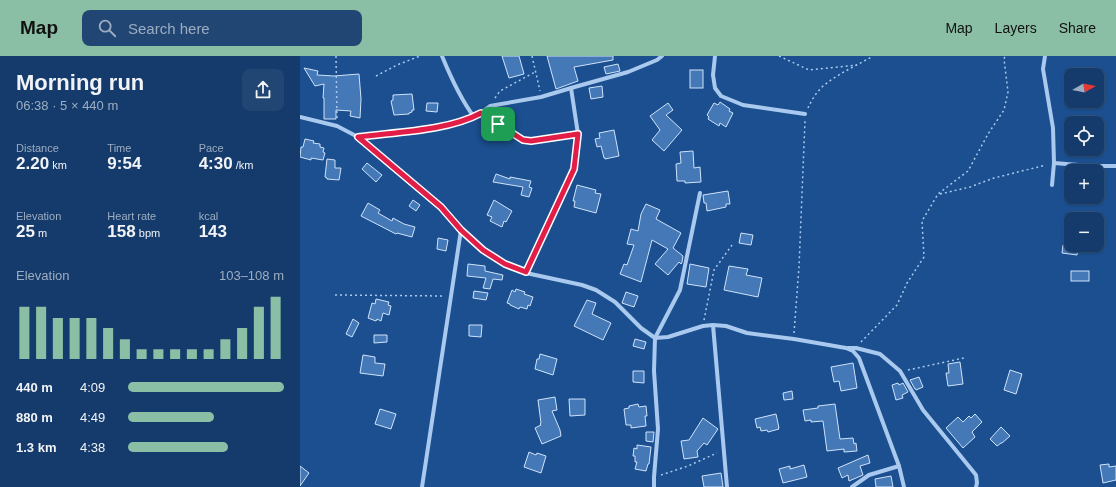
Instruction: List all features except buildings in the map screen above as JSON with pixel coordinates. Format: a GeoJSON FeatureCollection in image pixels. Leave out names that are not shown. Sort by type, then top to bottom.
{"type":"FeatureCollection","features":[{"type":"Feature","properties":{"kind":"street"},"geometry":{"type":"LineString","coordinates":[[442,56],[463,102],[474,117]]}},
{"type":"Feature","properties":{"kind":"street"},"geometry":{"type":"LineString","coordinates":[[358,137],[426,129],[453,124],[474,117],[490,106],[541,97],[628,72],[657,60],[662,56]]}},
{"type":"Feature","properties":{"kind":"street"},"geometry":{"type":"LineString","coordinates":[[715,56],[713,75],[715,88],[721,96],[743,104],[805,114]]}},
{"type":"Feature","properties":{"kind":"street"},"geometry":{"type":"LineString","coordinates":[[1045,56],[1043,70],[1053,128],[1054,164],[1052,185]]}},
{"type":"Feature","properties":{"kind":"street"},"geometry":{"type":"LineString","coordinates":[[526,272],[574,169],[578,134],[571,88]]}},
{"type":"Feature","properties":{"kind":"street"},"geometry":{"type":"LineString","coordinates":[[300,116],[337,126],[358,137],[441,207],[461,230],[483,250],[505,264],[526,272],[582,285],[596,290],[615,302],[641,328],[656,338],[703,326],[714,325],[726,326],[747,333],[846,348],[856,348],[880,354],[900,371],[923,410],[976,475],[978,486]]}},
{"type":"Feature","properties":{"kind":"street"},"geometry":{"type":"LineString","coordinates":[[1054,164],[1116,166]]}},
{"type":"Feature","properties":{"kind":"street"},"geometry":{"type":"LineString","coordinates":[[654,487],[658,429],[654,371],[656,338],[680,290],[700,193]]}},
{"type":"Feature","properties":{"kind":"street"},"geometry":{"type":"LineString","coordinates":[[422,487],[461,230]]}},
{"type":"Feature","properties":{"kind":"street"},"geometry":{"type":"LineString","coordinates":[[714,325],[727,487]]}},
{"type":"Feature","properties":{"kind":"street"},"geometry":{"type":"LineString","coordinates":[[846,348],[853,351],[859,358],[899,466],[904,487]]}},
{"type":"Feature","properties":{"kind":"street"},"geometry":{"type":"LineString","coordinates":[[852,487],[869,475],[899,466]]}},
{"type":"Feature","properties":{"kind":"path"},"geometry":{"type":"LineString","coordinates":[[336,56],[337,126]]}},
{"type":"Feature","properties":{"kind":"path"},"geometry":{"type":"LineString","coordinates":[[376,76],[397,65],[420,56]]}},
{"type":"Feature","properties":{"kind":"path"},"geometry":{"type":"LineString","coordinates":[[532,56],[541,97]]}},
{"type":"Feature","properties":{"kind":"path"},"geometry":{"type":"LineString","coordinates":[[779,56],[809,70],[859,65]]}},
{"type":"Feature","properties":{"kind":"path"},"geometry":{"type":"LineString","coordinates":[[794,339],[805,114],[812,100],[821,88],[833,79],[873,56]]}},
{"type":"Feature","properties":{"kind":"path"},"geometry":{"type":"LineString","coordinates":[[856,348],[897,305],[907,283],[924,257],[922,221],[938,194],[968,171],[988,134],[1004,110],[1008,92],[1004,59],[1005,56]]}},
{"type":"Feature","properties":{"kind":"path"},"geometry":{"type":"LineString","coordinates":[[490,106],[500,91],[535,72]]}},
{"type":"Feature","properties":{"kind":"path"},"geometry":{"type":"LineString","coordinates":[[481,113],[523,140],[531,141],[578,134]]}},
{"type":"Feature","properties":{"kind":"path"},"geometry":{"type":"LineString","coordinates":[[938,194],[970,187],[994,178],[1054,164]]}},
{"type":"Feature","properties":{"kind":"path"},"geometry":{"type":"LineString","coordinates":[[703,326],[714,270],[732,245]]}},
{"type":"Feature","properties":{"kind":"path"},"geometry":{"type":"LineString","coordinates":[[335,295],[452,296]]}},
{"type":"Feature","properties":{"kind":"path"},"geometry":{"type":"LineString","coordinates":[[900,371],[964,358]]}},
{"type":"Feature","properties":{"kind":"path"},"geometry":{"type":"LineString","coordinates":[[654,477],[688,466],[724,450]]}},
{"type":"Feature","properties":{"kind":"route"},"geometry":{"type":"LineString","coordinates":[[481,113],[498,124],[523,140],[531,141],[578,134],[574,169],[564,194],[526,272],[505,264],[483,250],[461,230],[441,207],[358,137],[426,129],[453,124],[481,113]]}}]}
